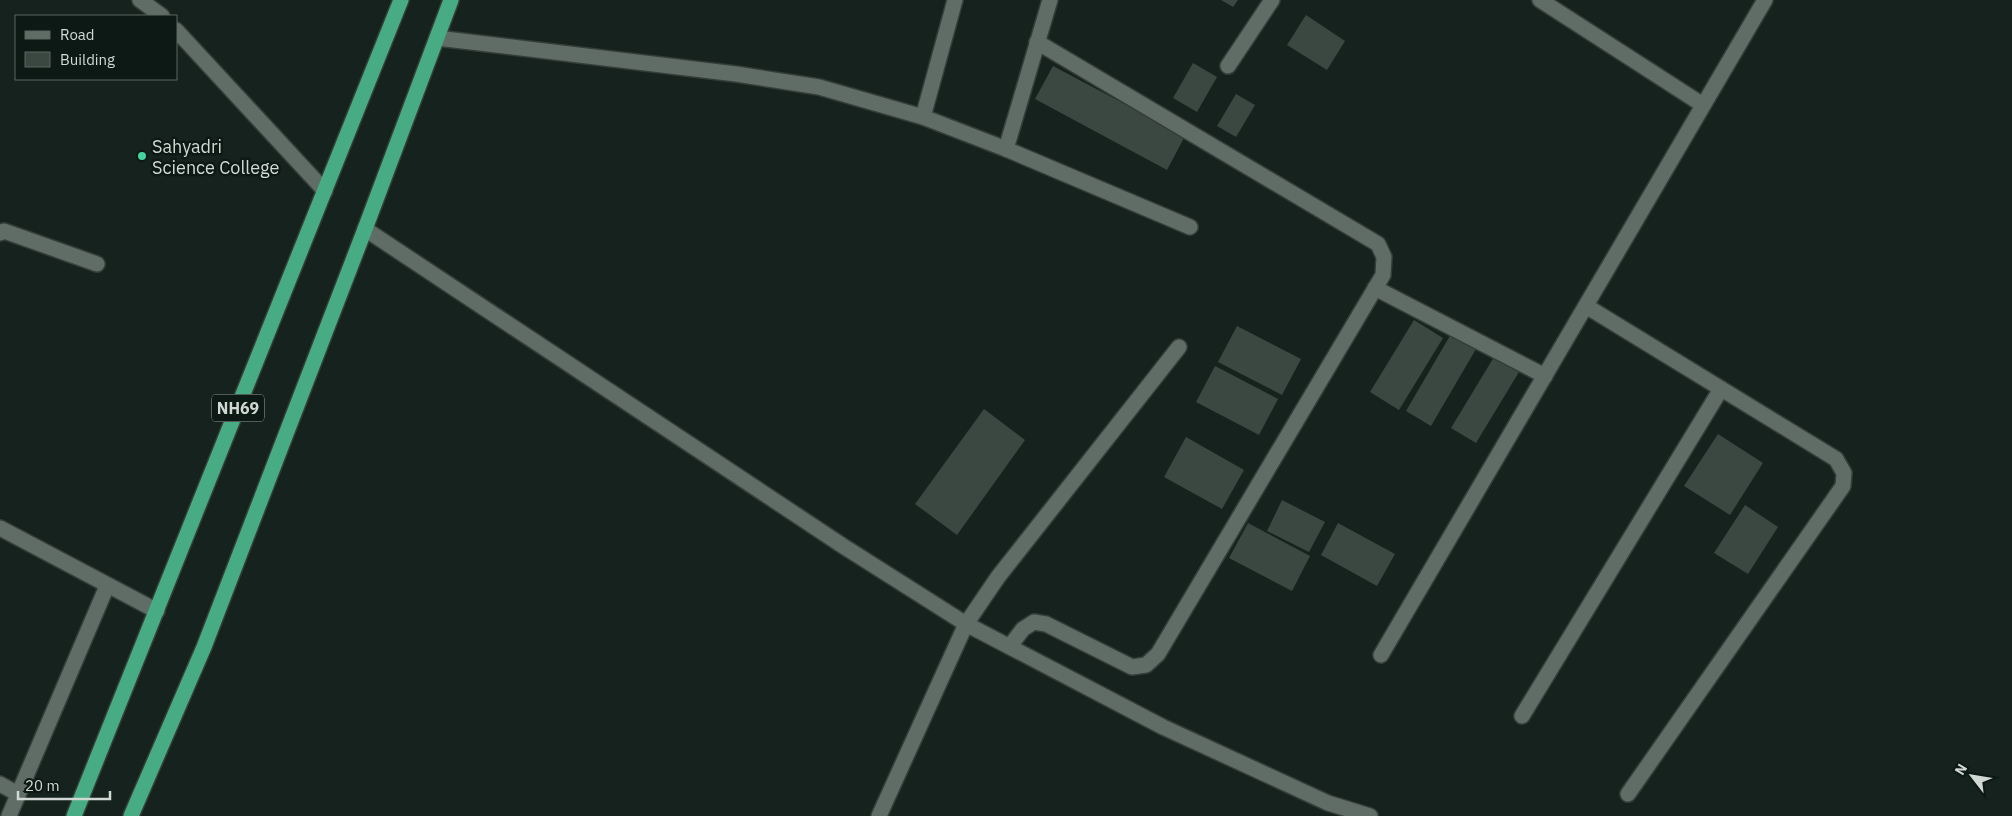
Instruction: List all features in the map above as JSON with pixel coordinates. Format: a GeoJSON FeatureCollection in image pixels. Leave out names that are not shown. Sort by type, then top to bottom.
{"type":"FeatureCollection","features":[{"type":"Feature","properties":{"kind":"highway","name":"NH69"},"geometry":{"type":"LineString","coordinates":[[74,816],[401,0]]}},
{"type":"Feature","properties":{"kind":"highway","name":"NH69"},"geometry":{"type":"LineString","coordinates":[[132,816],[204,647],[451,0]]}},
{"type":"Feature","properties":{"kind":"street"},"geometry":{"type":"LineString","coordinates":[[140,0],[161,15]]}},
{"type":"Feature","properties":{"kind":"street"},"geometry":{"type":"LineString","coordinates":[[923,117],[955,0]]}},
{"type":"Feature","properties":{"kind":"street"},"geometry":{"type":"LineString","coordinates":[[1006,150],[1050,0]]}},
{"type":"Feature","properties":{"kind":"street"},"geometry":{"type":"LineString","coordinates":[[1228,66],[1272,0]]}},
{"type":"Feature","properties":{"kind":"street"},"geometry":{"type":"LineString","coordinates":[[1540,0],[1703,105]]}},
{"type":"Feature","properties":{"kind":"street"},"geometry":{"type":"LineString","coordinates":[[1381,655],[1765,0]]}},
{"type":"Feature","properties":{"kind":"street"},"geometry":{"type":"LineString","coordinates":[[178,32],[325,191]]}},
{"type":"Feature","properties":{"kind":"street"},"geometry":{"type":"LineString","coordinates":[[437,38],[736,74],[810,86],[923,117],[1190,227]]}},
{"type":"Feature","properties":{"kind":"street"},"geometry":{"type":"LineString","coordinates":[[1010,646],[1023,629],[1034,622],[1046,624],[1132,668],[1146,666],[1158,654],[1383,275],[1384,257],[1378,244],[1037,42]]}},
{"type":"Feature","properties":{"kind":"street"},"geometry":{"type":"LineString","coordinates":[[365,229],[843,546],[966,624],[1163,727],[1328,803],[1370,816]]}},
{"type":"Feature","properties":{"kind":"street"},"geometry":{"type":"LineString","coordinates":[[0,233],[4,232],[97,264]]}},
{"type":"Feature","properties":{"kind":"street"},"geometry":{"type":"LineString","coordinates":[[1375,288],[1545,376]]}},
{"type":"Feature","properties":{"kind":"street"},"geometry":{"type":"LineString","coordinates":[[1586,306],[1836,459],[1844,473],[1844,486],[1628,794]]}},
{"type":"Feature","properties":{"kind":"street"},"geometry":{"type":"LineString","coordinates":[[879,816],[966,624],[998,576],[1179,347]]}},
{"type":"Feature","properties":{"kind":"street"},"geometry":{"type":"LineString","coordinates":[[1522,716],[1721,389]]}},
{"type":"Feature","properties":{"kind":"street"},"geometry":{"type":"LineString","coordinates":[[0,528],[157,611]]}},
{"type":"Feature","properties":{"kind":"street"},"geometry":{"type":"LineString","coordinates":[[9,816],[107,586]]}},
{"type":"Feature","properties":{"kind":"street"},"geometry":{"type":"LineString","coordinates":[[0,784],[18,794]]}},
{"type":"Feature","properties":{"kind":"building"},"geometry":{"type":"Polygon","coordinates":[[[1221,0],[1238,0],[1233,7],[1221,0]]]}},
{"type":"Feature","properties":{"kind":"building"},"geometry":{"type":"Polygon","coordinates":[[[1306,15],[1345,41],[1327,70],[1287,45],[1306,15]]]}},
{"type":"Feature","properties":{"kind":"building"},"geometry":{"type":"Polygon","coordinates":[[[1193,63],[1217,77],[1197,112],[1173,98],[1193,63]]]}},
{"type":"Feature","properties":{"kind":"building"},"geometry":{"type":"Polygon","coordinates":[[[1053,66],[1185,136],[1167,170],[1035,99],[1053,66]]]}},
{"type":"Feature","properties":{"kind":"building"},"geometry":{"type":"Polygon","coordinates":[[[1236,94],[1255,105],[1236,137],[1217,126],[1236,94]]]}},
{"type":"Feature","properties":{"kind":"building"},"geometry":{"type":"Polygon","coordinates":[[[1414,320],[1443,338],[1399,410],[1370,392],[1414,320]]]}},
{"type":"Feature","properties":{"kind":"building"},"geometry":{"type":"Polygon","coordinates":[[[1237,326],[1301,359],[1282,395],[1218,362],[1237,326]]]}},
{"type":"Feature","properties":{"kind":"building"},"geometry":{"type":"Polygon","coordinates":[[[1451,334],[1476,349],[1431,426],[1406,411],[1451,334]]]}},
{"type":"Feature","properties":{"kind":"building"},"geometry":{"type":"Polygon","coordinates":[[[1497,352],[1522,367],[1476,443],[1451,428],[1497,352]]]}},
{"type":"Feature","properties":{"kind":"building"},"geometry":{"type":"Polygon","coordinates":[[[1215,366],[1278,399],[1259,435],[1196,402],[1215,366]]]}},
{"type":"Feature","properties":{"kind":"building"},"geometry":{"type":"Polygon","coordinates":[[[984,409],[1025,440],[957,535],[915,504],[984,409]]]}},
{"type":"Feature","properties":{"kind":"building"},"geometry":{"type":"Polygon","coordinates":[[[1718,434],[1763,463],[1730,515],[1684,486],[1718,434]]]}},
{"type":"Feature","properties":{"kind":"building"},"geometry":{"type":"Polygon","coordinates":[[[1186,437],[1244,470],[1222,509],[1164,477],[1186,437]]]}},
{"type":"Feature","properties":{"kind":"building"},"geometry":{"type":"Polygon","coordinates":[[[1282,500],[1325,522],[1309,552],[1267,531],[1282,500]]]}},
{"type":"Feature","properties":{"kind":"building"},"geometry":{"type":"Polygon","coordinates":[[[1745,505],[1778,527],[1748,574],[1714,553],[1745,505]]]}},
{"type":"Feature","properties":{"kind":"building"},"geometry":{"type":"Polygon","coordinates":[[[1248,523],[1310,556],[1292,591],[1229,558],[1248,523]]]}},
{"type":"Feature","properties":{"kind":"building"},"geometry":{"type":"Polygon","coordinates":[[[1338,523],[1395,554],[1377,586],[1321,555],[1338,523]]]}},
{"type":"Feature","properties":{"kind":"place","name":"Sahyadri Science College"},"geometry":{"type":"Point","coordinates":[142,156]}}]}
